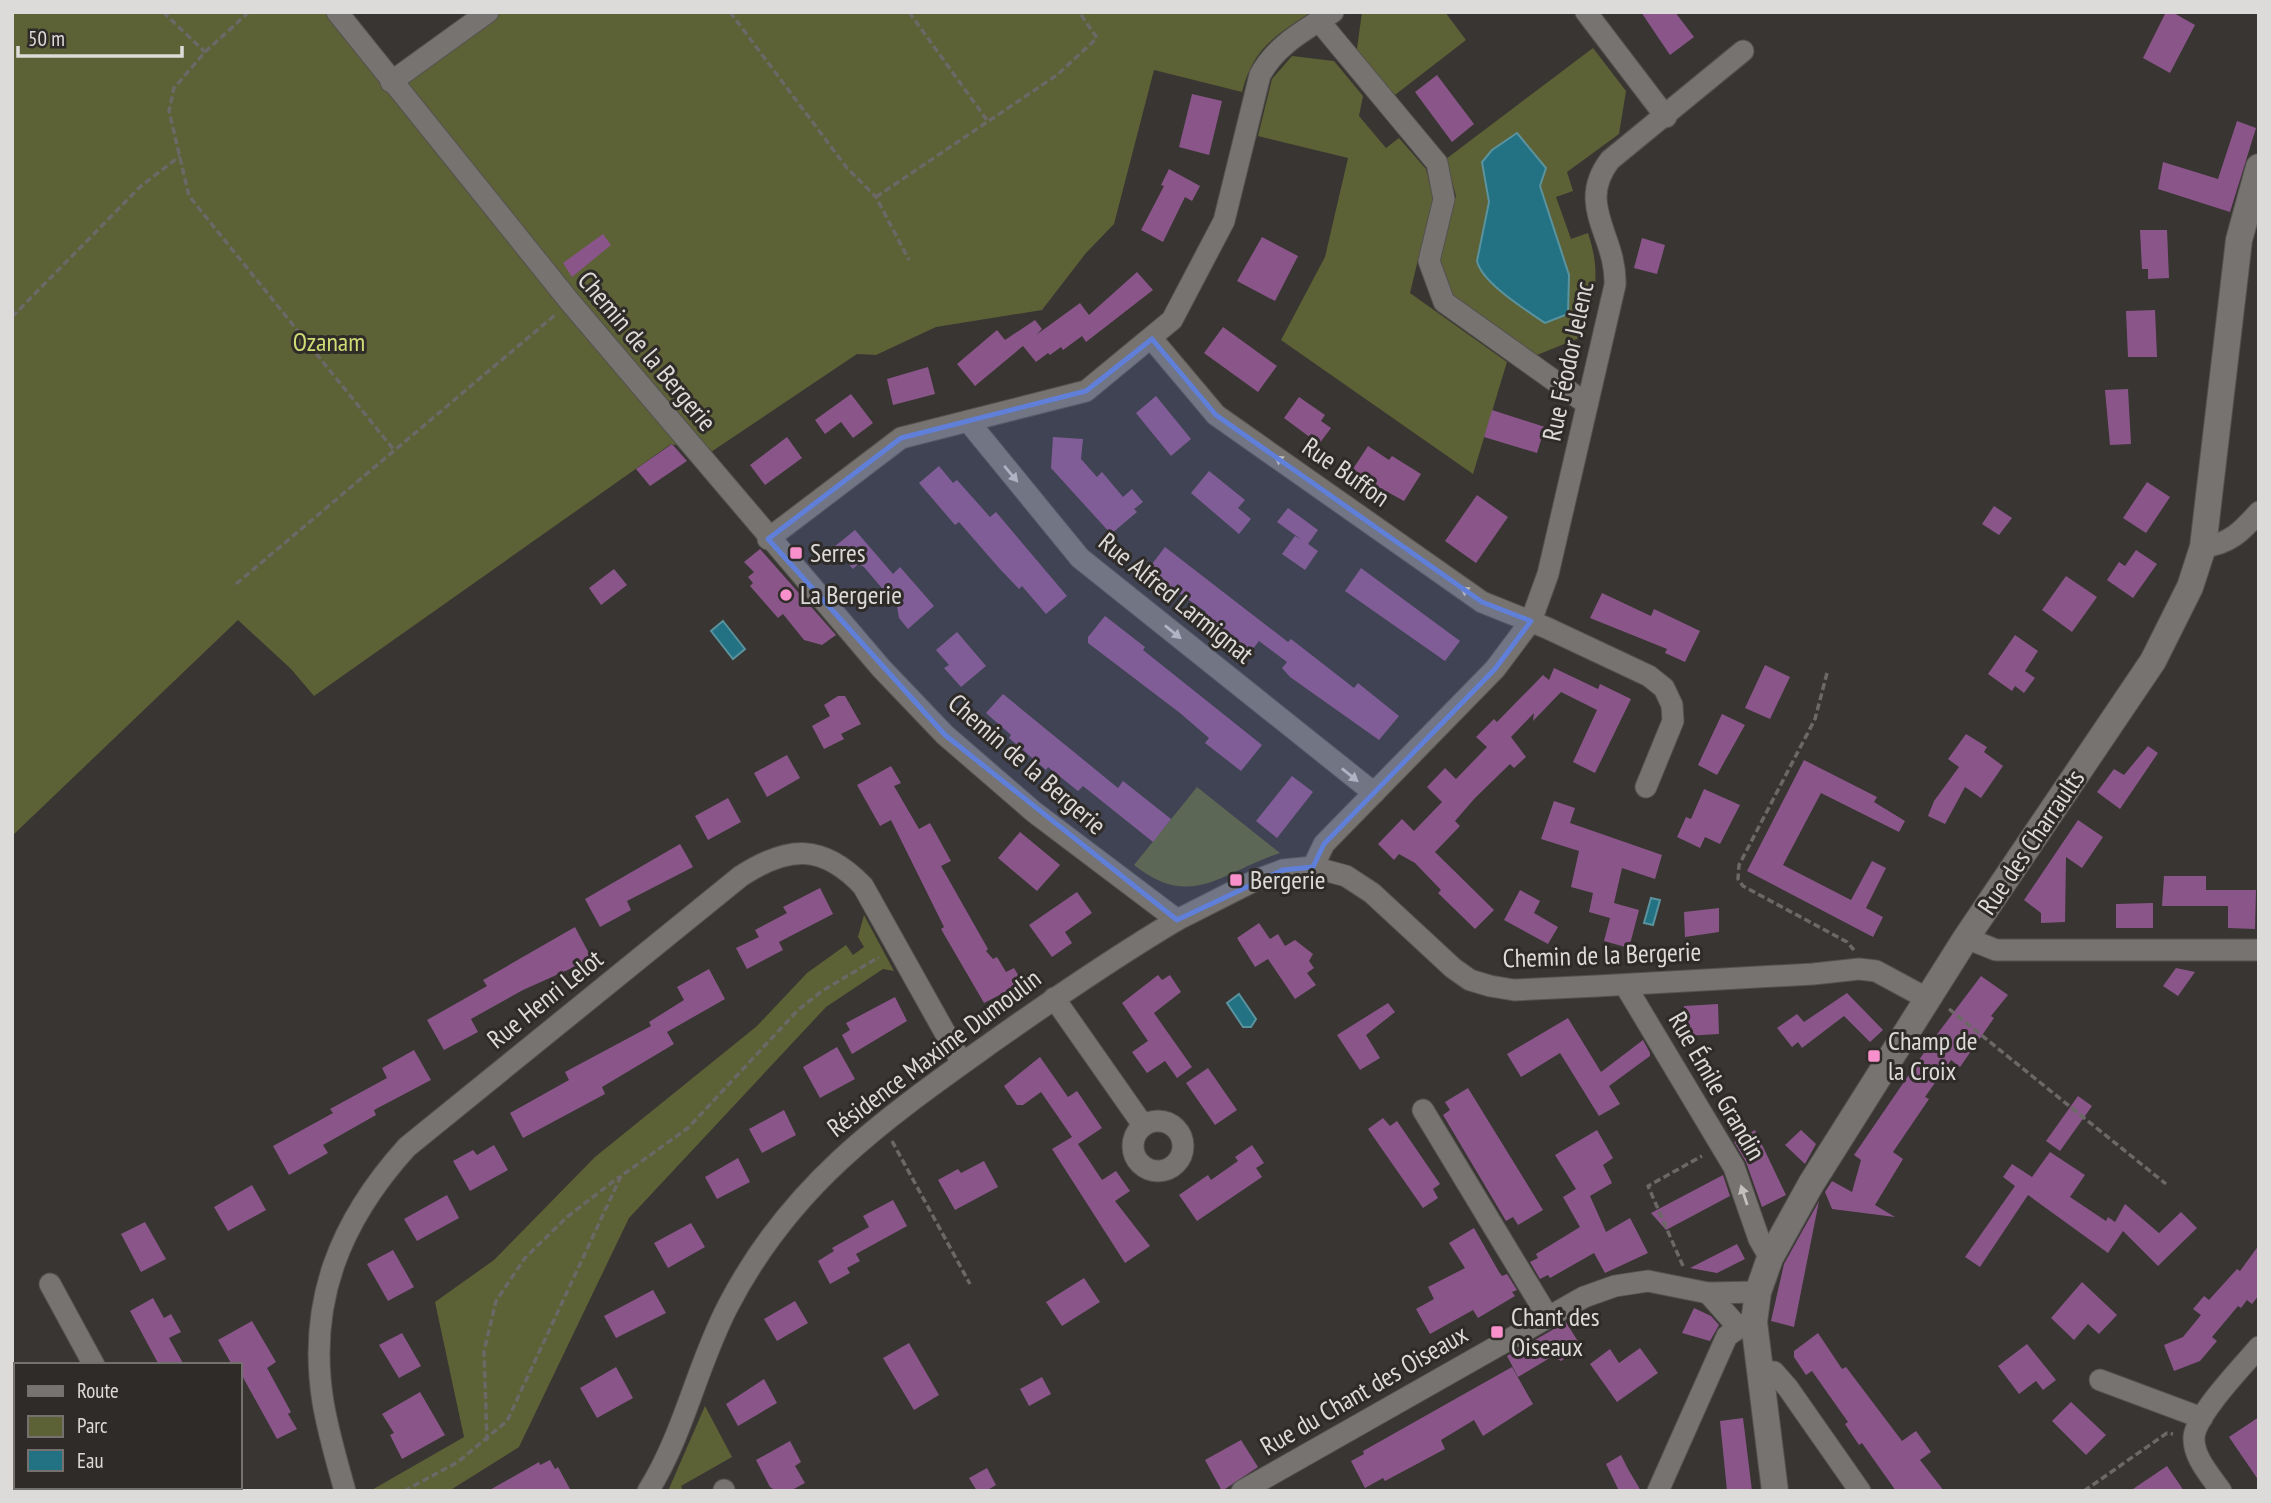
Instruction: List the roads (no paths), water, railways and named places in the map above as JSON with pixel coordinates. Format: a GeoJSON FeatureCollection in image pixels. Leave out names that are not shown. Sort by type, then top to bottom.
{"type":"FeatureCollection","features":[{"type":"Feature","properties":{"kind":"street","name":"Chemin de la Bergerie"},"geometry":{"type":"LineString","coordinates":[[337,12],[569,302],[768,539],[881,668],[945,735],[1034,812],[1177,920],[1254,881],[1283,870],[1313,867],[1346,876],[1372,892],[1453,968],[1470,980],[1514,990],[1859,969],[1876,971],[1930,997]]}},
{"type":"Feature","properties":{"kind":"street"},"geometry":{"type":"LineString","coordinates":[[391,82],[488,12]]}},
{"type":"Feature","properties":{"kind":"street"},"geometry":{"type":"LineString","coordinates":[[1586,12],[1666,117]]}},
{"type":"Feature","properties":{"kind":"street"},"geometry":{"type":"LineString","coordinates":[[768,539],[901,438],[1086,391],[1152,339],[1172,320],[1224,221],[1259,75],[1281,47],[1326,17],[1437,163],[1444,199],[1429,261],[1444,302],[1587,404]]}},
{"type":"Feature","properties":{"kind":"street","name":"Rue Féodor Jelenc"},"geometry":{"type":"LineString","coordinates":[[1313,867],[1324,844],[1495,669],[1531,621],[1548,574],[1615,270],[1595,206],[1594,189],[1610,160],[1666,117],[1743,51]]}},
{"type":"Feature","properties":{"kind":"street","name":"Rue des Charraults"},"geometry":{"type":"LineString","coordinates":[[1775,1491],[1760,1371],[1746,1325],[1770,1258],[1811,1184],[1966,938],[2153,661],[2190,587],[2203,547],[2239,240],[2259,167]]}},
{"type":"Feature","properties":{"kind":"street","name":"Rue Buffon"},"geometry":{"type":"LineString","coordinates":[[1152,339],[1216,415],[1482,602],[1531,621]]}},
{"type":"Feature","properties":{"kind":"street","name":"Rue Alfred Larmignat"},"geometry":{"type":"LineString","coordinates":[[968,421],[1080,558],[1374,793]]}},
{"type":"Feature","properties":{"kind":"street"},"geometry":{"type":"LineString","coordinates":[[2203,547],[2218,545],[2238,536],[2259,512]]}},
{"type":"Feature","properties":{"kind":"street"},"geometry":{"type":"LineString","coordinates":[[1531,621],[1649,676],[1664,688],[1672,705],[1673,721],[1646,787]]}},
{"type":"Feature","properties":{"kind":"street","name":"Rue Henri Lelot"},"geometry":{"type":"LineString","coordinates":[[345,1491],[323,1402],[320,1322],[339,1248],[380,1177],[407,1147],[741,876],[765,860],[790,853],[819,855],[845,867],[863,886],[962,1063]]}},
{"type":"Feature","properties":{"kind":"street","name":"Résidence Maxime Dumoulin"},"geometry":{"type":"LineString","coordinates":[[648,1491],[727,1306],[758,1256],[820,1176],[881,1121],[1107,961],[1177,920]]}},
{"type":"Feature","properties":{"kind":"street"},"geometry":{"type":"LineString","coordinates":[[1966,938],[1996,950],[2259,950]]}},
{"type":"Feature","properties":{"kind":"street","name":"Rue Émile Grandin"},"geometry":{"type":"LineString","coordinates":[[1625,985],[1734,1167],[1759,1239],[1770,1258]]}},
{"type":"Feature","properties":{"kind":"street"},"geometry":{"type":"LineString","coordinates":[[1054,999],[1143,1125]]}},
{"type":"Feature","properties":{"kind":"street"},"geometry":{"type":"LineString","coordinates":[[1423,1110],[1548,1317]]}},
{"type":"Feature","properties":{"kind":"street","name":"Rue du Chant des Oiseaux"},"geometry":{"type":"LineString","coordinates":[[1242,1491],[1584,1297],[1615,1286],[1648,1281],[1708,1293],[1758,1292]]}},
{"type":"Feature","properties":{"kind":"street"},"geometry":{"type":"LineString","coordinates":[[50,1284],[93,1363]]}},
{"type":"Feature","properties":{"kind":"street"},"geometry":{"type":"LineString","coordinates":[[1658,1491],[1727,1336],[1746,1325],[1708,1293]]}},
{"type":"Feature","properties":{"kind":"street"},"geometry":{"type":"LineString","coordinates":[[2221,1491],[2198,1458],[2198,1427],[2259,1347]]}},
{"type":"Feature","properties":{"kind":"street"},"geometry":{"type":"LineString","coordinates":[[1760,1371],[1774,1372],[1788,1388],[1860,1491]]}},
{"type":"Feature","properties":{"kind":"street"},"geometry":{"type":"LineString","coordinates":[[2100,1380],[2198,1427]]}},
{"type":"Feature","properties":{"kind":"water"},"geometry":{"type":"Polygon","coordinates":[[[1517,133],[1546,168],[1540,186],[1569,275],[1568,314],[1545,323],[1496,287],[1477,261],[1489,202],[1482,162],[1492,150],[1517,133]]]}},
{"type":"Feature","properties":{"kind":"water"},"geometry":{"type":"Polygon","coordinates":[[[723,621],[745,649],[733,659],[711,631],[723,621]]]}},
{"type":"Feature","properties":{"kind":"water"},"geometry":{"type":"Polygon","coordinates":[[[1651,898],[1660,900],[1653,925],[1644,923],[1651,898]]]}},
{"type":"Feature","properties":{"kind":"water"},"geometry":{"type":"Polygon","coordinates":[[[1239,994],[1256,1019],[1251,1027],[1243,1027],[1227,1003],[1239,994]]]}},
{"type":"Feature","properties":{"kind":"place","name":"Serres"},"geometry":{"type":"Point","coordinates":[796,553]}},
{"type":"Feature","properties":{"kind":"place","name":"La Bergerie"},"geometry":{"type":"Point","coordinates":[786,595]}},
{"type":"Feature","properties":{"kind":"place","name":"Bergerie"},"geometry":{"type":"Point","coordinates":[1236,880]}},
{"type":"Feature","properties":{"kind":"place","name":"Champ de la Croix"},"geometry":{"type":"Point","coordinates":[1874,1056]}},
{"type":"Feature","properties":{"kind":"place","name":"Chant des Oiseaux"},"geometry":{"type":"Point","coordinates":[1497,1332]}},
{"type":"Feature","properties":{"kind":"park label","name":"Ozanam"},"geometry":{"type":"Point","coordinates":[329,342]}}]}
